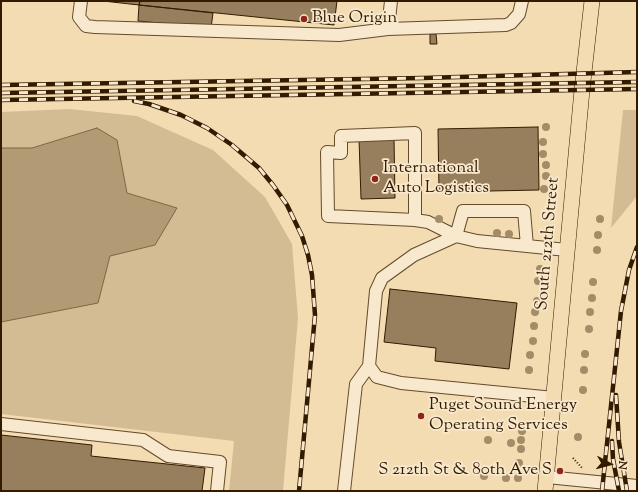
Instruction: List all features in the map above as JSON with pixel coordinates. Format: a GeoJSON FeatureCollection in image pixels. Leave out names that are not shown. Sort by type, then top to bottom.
{"type":"FeatureCollection","features":[{"type":"Feature","properties":{"kind":"main road","name":"South 212th Street"},"geometry":{"type":"LineString","coordinates":[[546,484],[567,250],[592,1]]}},
{"type":"Feature","properties":{"kind":"lane"},"geometry":{"type":"LineString","coordinates":[[81,1],[79,17],[86,26],[339,36],[388,29],[506,25],[511,23],[520,14],[522,1]]}},
{"type":"Feature","properties":{"kind":"lane"},"geometry":{"type":"LineString","coordinates":[[388,29],[391,1]]}},
{"type":"Feature","properties":{"kind":"lane"},"geometry":{"type":"LineString","coordinates":[[415,220],[415,133],[341,136],[341,152],[327,152],[328,216],[415,220],[428,222],[456,236],[477,241],[567,250]]}},
{"type":"Feature","properties":{"kind":"lane"},"geometry":{"type":"LineString","coordinates":[[456,236],[463,211],[524,211],[527,246]]}},
{"type":"Feature","properties":{"kind":"lane"},"geometry":{"type":"LineString","coordinates":[[344,491],[356,384],[368,366],[376,291],[382,278],[414,255],[456,236]]}},
{"type":"Feature","properties":{"kind":"lane"},"geometry":{"type":"LineString","coordinates":[[368,366],[377,377],[402,383],[554,398]]}},
{"type":"Feature","properties":{"kind":"lane"},"geometry":{"type":"LineString","coordinates":[[1,424],[144,440],[168,456],[220,462],[217,491]]}},
{"type":"Feature","properties":{"kind":"lane"},"geometry":{"type":"LineString","coordinates":[[546,484],[637,486]]}},
{"type":"Feature","properties":{"kind":"path"},"geometry":{"type":"LineString","coordinates":[[573,458],[585,471]]}},
{"type":"Feature","properties":{"kind":"shaded area"},"geometry":{"type":"Polygon","coordinates":[[[70,109],[137,116],[213,150],[265,197],[292,244],[298,318],[283,491],[229,491],[234,441],[1,414],[1,112],[70,109]]]}},
{"type":"Feature","properties":{"kind":"shaded area"},"geometry":{"type":"Polygon","coordinates":[[[623,110],[637,110],[637,196],[611,228],[623,110]]]}},
{"type":"Feature","properties":{"kind":"shaded area"},"geometry":{"type":"Polygon","coordinates":[[[97,128],[117,140],[127,193],[177,208],[155,245],[110,256],[98,303],[1,322],[1,148],[32,148],[97,128]]]}},
{"type":"Feature","properties":{"kind":"building"},"geometry":{"type":"Polygon","coordinates":[[[103,1],[140,1],[139,5],[103,1]]]}},
{"type":"Feature","properties":{"kind":"building","name":"Blue Origin"},"geometry":{"type":"Polygon","coordinates":[[[140,1],[337,1],[334,25],[139,5],[140,1]]]}},
{"type":"Feature","properties":{"kind":"building"},"geometry":{"type":"Polygon","coordinates":[[[139,5],[213,13],[211,28],[138,21],[139,5]]]}},
{"type":"Feature","properties":{"kind":"building"},"geometry":{"type":"Polygon","coordinates":[[[430,34],[436,34],[437,44],[430,44],[430,34]]]}},
{"type":"Feature","properties":{"kind":"building"},"geometry":{"type":"Polygon","coordinates":[[[538,127],[539,190],[439,192],[438,129],[538,127]]]}},
{"type":"Feature","properties":{"kind":"building"},"geometry":{"type":"Polygon","coordinates":[[[394,138],[395,198],[361,199],[359,139],[394,138]]]}},
{"type":"Feature","properties":{"kind":"building"},"geometry":{"type":"Polygon","coordinates":[[[390,289],[517,303],[509,369],[435,361],[436,348],[384,342],[390,289]]]}},
{"type":"Feature","properties":{"kind":"building"},"geometry":{"type":"Polygon","coordinates":[[[1,435],[92,445],[91,456],[205,468],[202,491],[1,491],[1,435]]]}},
{"type":"Feature","properties":{"kind":"railway"},"geometry":{"type":"LineString","coordinates":[[1,85],[423,78],[637,72]]}},
{"type":"Feature","properties":{"kind":"railway"},"geometry":{"type":"LineString","coordinates":[[1,93],[637,82]]}},
{"type":"Feature","properties":{"kind":"railway"},"geometry":{"type":"LineString","coordinates":[[1,100],[637,89]]}},
{"type":"Feature","properties":{"kind":"railway"},"geometry":{"type":"LineString","coordinates":[[134,101],[149,104],[181,115],[207,128],[232,145],[259,168],[273,185],[287,205],[302,236],[312,275],[315,315],[299,491]]}},
{"type":"Feature","properties":{"kind":"railway"},"geometry":{"type":"LineString","coordinates":[[602,491],[621,311],[629,270],[637,247]]}},
{"type":"Feature","properties":{"kind":"railway"},"geometry":{"type":"LineString","coordinates":[[616,395],[619,442],[627,491]]}},
{"type":"Feature","properties":{"kind":"railway"},"geometry":{"type":"LineString","coordinates":[[612,441],[613,459],[619,491]]}},
{"type":"Feature","properties":{"kind":"place","name":"Blue Origin"},"geometry":{"type":"Point","coordinates":[304,19]}},
{"type":"Feature","properties":{"kind":"place","name":"International Auto Logistics"},"geometry":{"type":"Point","coordinates":[375,179]}},
{"type":"Feature","properties":{"kind":"place","name":"Puget Sound Energy Operating Services"},"geometry":{"type":"Point","coordinates":[421,416]}},
{"type":"Feature","properties":{"kind":"place","name":"S 212th St & 80th Ave S"},"geometry":{"type":"Point","coordinates":[560,471]}}]}
